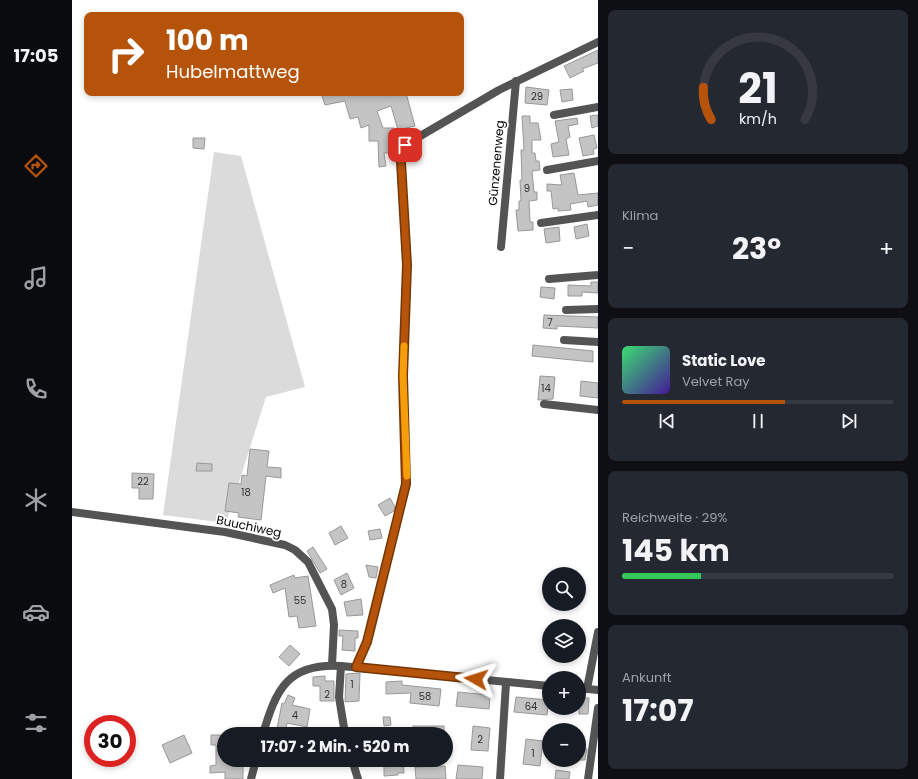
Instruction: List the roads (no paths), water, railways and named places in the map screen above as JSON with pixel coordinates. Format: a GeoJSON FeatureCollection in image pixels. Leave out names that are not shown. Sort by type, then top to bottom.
{"type":"FeatureCollection","features":[{"type":"Feature","properties":{"kind":"street"},"geometry":{"type":"LineString","coordinates":[[356,667],[367,642],[406,484],[403,376],[407,265],[401,170],[402,149],[410,142],[516,81],[598,42]]}},
{"type":"Feature","properties":{"kind":"street","name":"Günzenenweg"},"geometry":{"type":"LineString","coordinates":[[501,247],[516,81]]}},
{"type":"Feature","properties":{"kind":"street"},"geometry":{"type":"LineString","coordinates":[[554,115],[598,107]]}},
{"type":"Feature","properties":{"kind":"street"},"geometry":{"type":"LineString","coordinates":[[547,170],[598,161]]}},
{"type":"Feature","properties":{"kind":"street"},"geometry":{"type":"LineString","coordinates":[[542,223],[598,214]]}},
{"type":"Feature","properties":{"kind":"street"},"geometry":{"type":"LineString","coordinates":[[549,280],[598,275]]}},
{"type":"Feature","properties":{"kind":"street"},"geometry":{"type":"LineString","coordinates":[[566,310],[598,309]]}},
{"type":"Feature","properties":{"kind":"street"},"geometry":{"type":"LineString","coordinates":[[564,340],[598,342]]}},
{"type":"Feature","properties":{"kind":"street"},"geometry":{"type":"LineString","coordinates":[[544,404],[598,410]]}},
{"type":"Feature","properties":{"kind":"street","name":"Buuchiweg"},"geometry":{"type":"LineString","coordinates":[[72,512],[225,532],[285,545],[295,550],[308,562],[332,609],[334,625],[332,665]]}},
{"type":"Feature","properties":{"kind":"street"},"geometry":{"type":"LineString","coordinates":[[586,678],[598,632]]}},
{"type":"Feature","properties":{"kind":"street"},"geometry":{"type":"LineString","coordinates":[[265,727],[277,694],[290,678],[306,668],[332,665],[542,685]]}},
{"type":"Feature","properties":{"kind":"street"},"geometry":{"type":"LineString","coordinates":[[341,666],[339,697],[344,727]]}},
{"type":"Feature","properties":{"kind":"street"},"geometry":{"type":"LineString","coordinates":[[500,779],[506,682]]}},
{"type":"Feature","properties":{"kind":"street"},"geometry":{"type":"LineString","coordinates":[[586,689],[598,690]]}},
{"type":"Feature","properties":{"kind":"street"},"geometry":{"type":"LineString","coordinates":[[588,779],[598,708]]}},
{"type":"Feature","properties":{"kind":"street"},"geometry":{"type":"LineString","coordinates":[[251,779],[254,767]]}},
{"type":"Feature","properties":{"kind":"street"},"geometry":{"type":"LineString","coordinates":[[354,767],[358,779]]}}]}
